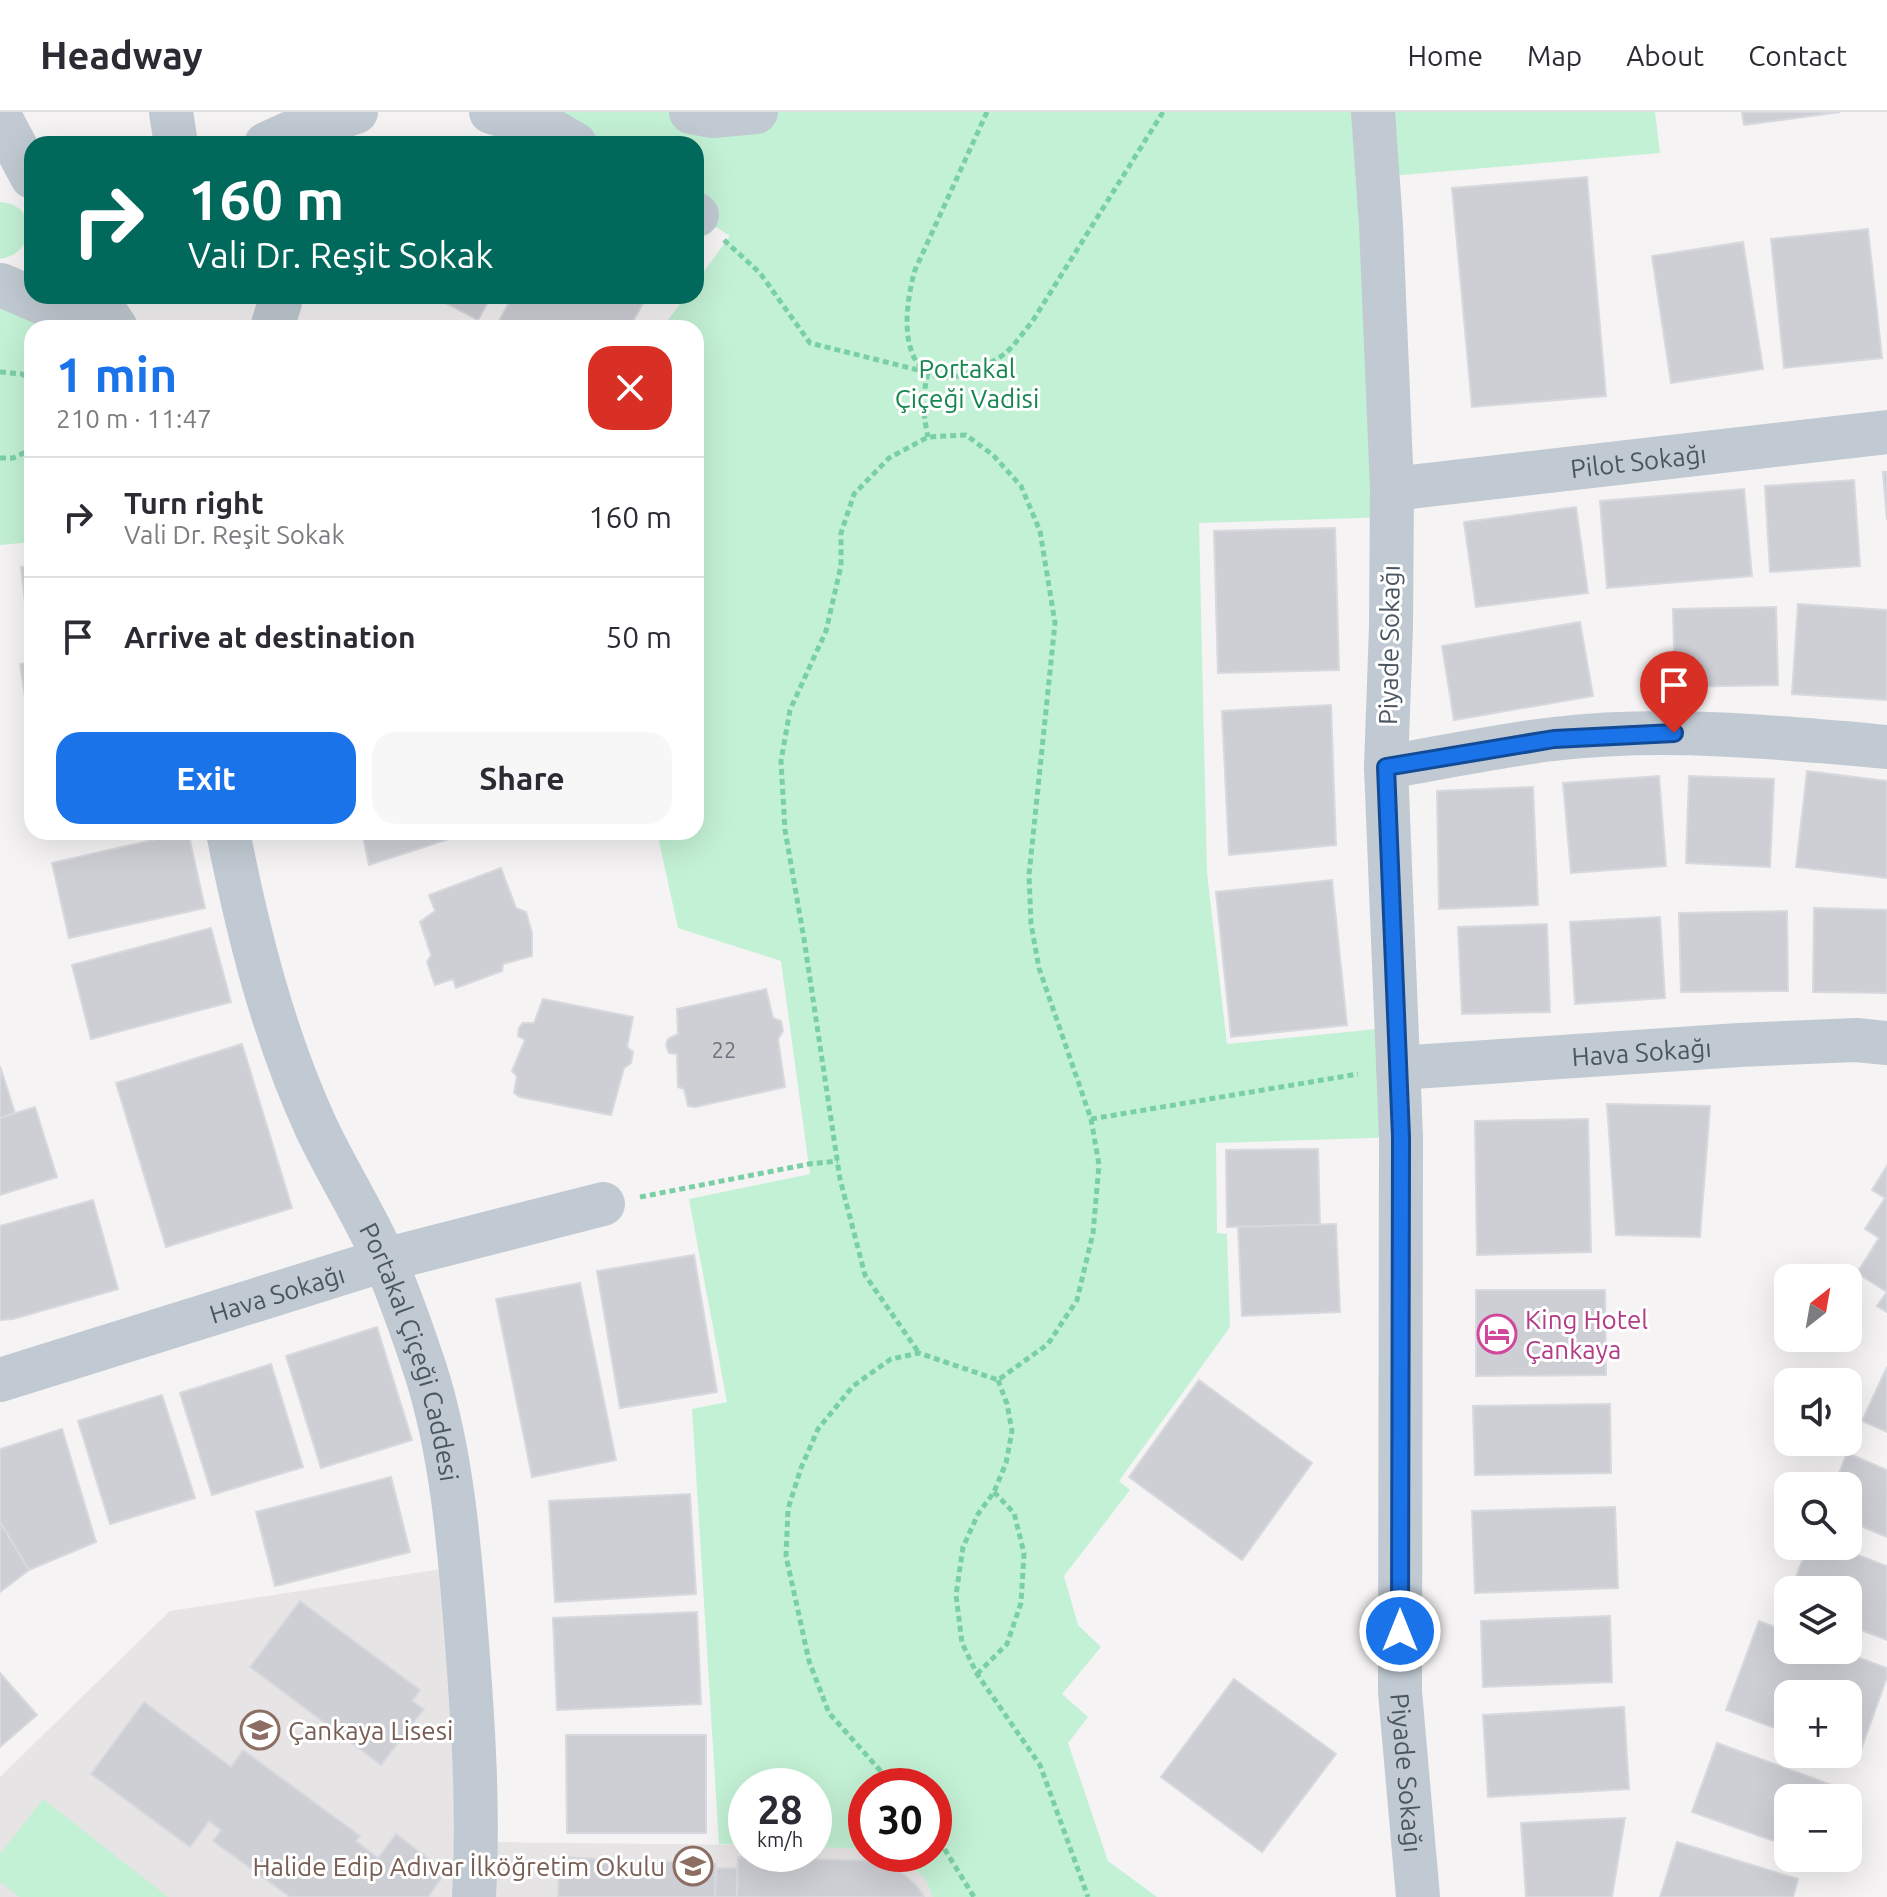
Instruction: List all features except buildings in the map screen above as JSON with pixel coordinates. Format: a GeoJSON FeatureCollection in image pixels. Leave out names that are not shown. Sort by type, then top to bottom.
{"type":"FeatureCollection","features":[{"type":"Feature","properties":{"kind":"street"},"geometry":{"type":"LineString","coordinates":[[171,112],[175,136]]}},
{"type":"Feature","properties":{"kind":"street"},"geometry":{"type":"LineString","coordinates":[[491,112],[561,136]]}},
{"type":"Feature","properties":{"kind":"street"},"geometry":{"type":"LineString","coordinates":[[691,112],[713,116],[756,112]]}},
{"type":"Feature","properties":{"kind":"street","name":"Piyade Sokağı"},"geometry":{"type":"LineString","coordinates":[[1373,112],[1392,489],[1386,767],[1401,1137],[1400,1692],[1418,1897]]}},
{"type":"Feature","properties":{"kind":"street"},"geometry":{"type":"LineString","coordinates":[[283,136],[335,116]]}},
{"type":"Feature","properties":{"kind":"street"},"geometry":{"type":"LineString","coordinates":[[0,117],[24,162]]}},
{"type":"Feature","properties":{"kind":"street"},"geometry":{"type":"LineString","coordinates":[[0,176],[10,176],[24,183]]}},
{"type":"Feature","properties":{"kind":"street"},"geometry":{"type":"LineString","coordinates":[[49,304],[73,320]]}},
{"type":"Feature","properties":{"kind":"street","name":"Pilot Sokağı"},"geometry":{"type":"LineString","coordinates":[[1392,489],[1887,432]]}},
{"type":"Feature","properties":{"kind":"street"},"geometry":{"type":"LineString","coordinates":[[1386,767],[1554,739],[1674,733],[1768,736],[1887,747]]}},
{"type":"Feature","properties":{"kind":"street","name":"Portakal Çiçeği Caddesi"},"geometry":{"type":"LineString","coordinates":[[230,840],[254,954],[282,1040],[315,1125],[384,1260],[425,1370],[448,1474],[461,1566],[477,1813],[474,1897]]}},
{"type":"Feature","properties":{"kind":"street","name":"Hava Sokağı"},"geometry":{"type":"LineString","coordinates":[[1398,1068],[1739,1045],[1856,1040],[1887,1043]]}},
{"type":"Feature","properties":{"kind":"street","name":"Hava Sokağı"},"geometry":{"type":"LineString","coordinates":[[0,1380],[384,1260],[603,1204]]}},
{"type":"Feature","properties":{"kind":"path"},"geometry":{"type":"LineString","coordinates":[[928,437],[922,412],[925,372],[906,342],[907,297],[915,270],[987,112]]}},
{"type":"Feature","properties":{"kind":"path"},"geometry":{"type":"LineString","coordinates":[[704,221],[760,273],[810,343],[925,372],[934,377],[964,375],[1006,353],[1032,322],[1163,112]]}},
{"type":"Feature","properties":{"kind":"path"},"geometry":{"type":"LineString","coordinates":[[0,372],[24,375]]}},
{"type":"Feature","properties":{"kind":"path"},"geometry":{"type":"LineString","coordinates":[[919,1353],[865,1275],[840,1179],[785,830],[781,761],[790,710],[826,631],[841,566],[841,533],[854,494],[889,458],[928,437],[966,435],[993,455],[1021,486],[1040,531],[1055,623],[1029,875],[1031,924],[1039,968],[1091,1119],[1099,1165],[1093,1233],[1077,1300],[1048,1344],[998,1380]]}},
{"type":"Feature","properties":{"kind":"path"},"geometry":{"type":"LineString","coordinates":[[0,458],[13,458],[24,453]]}},
{"type":"Feature","properties":{"kind":"path"},"geometry":{"type":"LineString","coordinates":[[1091,1119],[1398,1068]]}},
{"type":"Feature","properties":{"kind":"path"},"geometry":{"type":"LineString","coordinates":[[603,1204],[838,1161]]}},
{"type":"Feature","properties":{"kind":"path"},"geometry":{"type":"LineString","coordinates":[[878,1768],[829,1713],[809,1661],[786,1556],[788,1509],[818,1429],[853,1386],[891,1359],[919,1353],[998,1380]]}},
{"type":"Feature","properties":{"kind":"path"},"geometry":{"type":"LineString","coordinates":[[998,1380],[1012,1431],[1006,1463],[994,1492],[978,1514],[963,1547],[956,1595],[962,1643],[977,1674],[1040,1765],[1088,1897]]}},
{"type":"Feature","properties":{"kind":"path"},"geometry":{"type":"LineString","coordinates":[[977,1674],[1007,1644],[1021,1603],[1024,1553],[1014,1513],[994,1492]]}},
{"type":"Feature","properties":{"kind":"path"},"geometry":{"type":"LineString","coordinates":[[952,1861],[974,1897]]}},
{"type":"Feature","properties":{"kind":"shaded area","name":"Çankaya Lisesi"},"geometry":{"type":"Polygon","coordinates":[[[461,1566],[477,1842],[728,1845],[728,1872],[832,1872],[832,1848],[848,1848],[848,1872],[918,1872],[925,1878],[933,1897],[0,1897],[0,1777],[170,1611],[461,1566]]]}},
{"type":"Feature","properties":{"kind":"green space","name":"Portakal Çiçeği Vadisi"},"geometry":{"type":"Polygon","coordinates":[[[491,112],[1655,112],[1660,153],[1378,177],[1392,517],[1199,523],[1207,873],[1227,1044],[1396,1027],[1401,1137],[1216,1143],[1217,1233],[1227,1234],[1230,1327],[1119,1481],[1130,1490],[1064,1576],[1078,1625],[1101,1647],[1062,1694],[1088,1717],[1068,1743],[1108,1861],[1157,1897],[933,1897],[925,1878],[918,1872],[952,1872],[952,1768],[848,1768],[848,1848],[832,1848],[832,1768],[728,1768],[728,1844],[719,1844],[692,1409],[727,1402],[689,1199],[810,1174],[781,961],[678,928],[659,840],[704,840],[704,320],[668,320],[680,304],[704,304],[704,271],[730,236],[704,219],[704,136],[554,136],[491,112]]]}},
{"type":"Feature","properties":{"kind":"green space"},"geometry":{"type":"Polygon","coordinates":[[[0,202],[12,205],[24,215],[24,244],[12,255],[0,259],[0,202]]]}},
{"type":"Feature","properties":{"kind":"green space"},"geometry":{"type":"Polygon","coordinates":[[[0,284],[24,297],[24,304],[38,304],[69,320],[24,320],[24,543],[0,545],[0,284]]]}},
{"type":"Feature","properties":{"kind":"green space"},"geometry":{"type":"Polygon","coordinates":[[[43,1799],[168,1897],[20,1897],[0,1882],[0,1854],[43,1799]]]}},
{"type":"Feature","properties":{"kind":"place","name":"King Hotel Çankaya"},"geometry":{"type":"Point","coordinates":[1497,1334]}},
{"type":"Feature","properties":{"kind":"place","name":"Çankaya Lisesi"},"geometry":{"type":"Point","coordinates":[260,1730]}},
{"type":"Feature","properties":{"kind":"place","name":"Halide Edip Adıvar İlköğretim Okulu"},"geometry":{"type":"Point","coordinates":[693,1866]}},
{"type":"Feature","properties":{"kind":"route"},"geometry":{"type":"LineString","coordinates":[[1400,1631],[1401,1137],[1386,767],[1554,739],[1674,733]]}}]}
